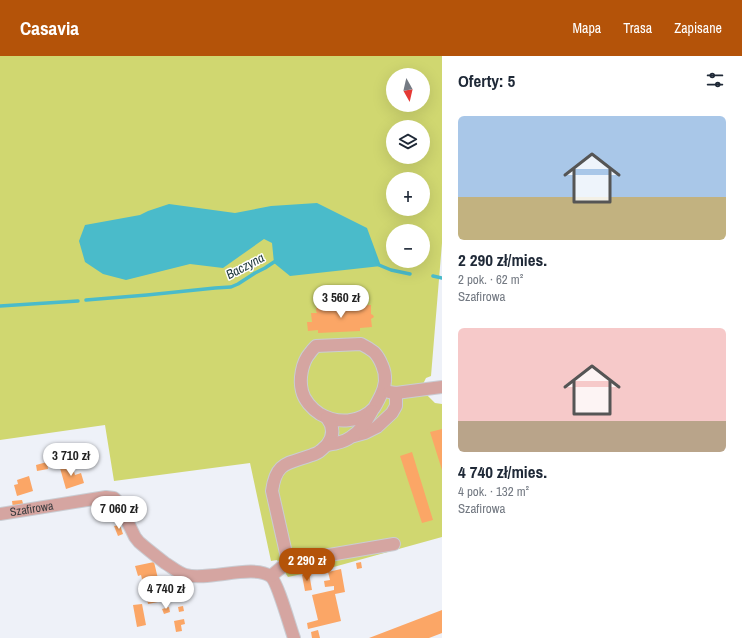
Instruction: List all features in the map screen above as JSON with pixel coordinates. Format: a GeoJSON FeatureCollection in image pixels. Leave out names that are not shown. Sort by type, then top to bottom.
{"type":"FeatureCollection","features":[{"type":"Feature","properties":{"kind":"street"},"geometry":{"type":"LineString","coordinates":[[288,562],[272,491],[273,480],[283,466],[292,461],[319,452],[330,441],[332,432],[331,423],[327,418],[316,411],[308,403],[302,391],[300,382],[304,362],[309,353],[316,346],[361,344],[375,353],[384,370],[386,381],[396,406],[392,414],[377,427],[365,433],[352,436]]}},
{"type":"Feature","properties":{"kind":"street"},"geometry":{"type":"LineString","coordinates":[[327,418],[341,421],[356,419],[374,408],[390,392],[442,387]]}},
{"type":"Feature","properties":{"kind":"street"},"geometry":{"type":"LineString","coordinates":[[327,445],[336,444],[345,440],[360,430],[374,408]]}},
{"type":"Feature","properties":{"kind":"street","name":"Szafirowa"},"geometry":{"type":"LineString","coordinates":[[0,514],[106,497],[114,498],[118,502],[138,542],[177,571],[185,575],[195,577],[251,571],[271,576]]}},
{"type":"Feature","properties":{"kind":"street"},"geometry":{"type":"LineString","coordinates":[[294,638],[276,584],[271,576],[288,562],[394,544]]}},
{"type":"Feature","properties":{"kind":"green space"},"geometry":{"type":"Polygon","coordinates":[[[0,56],[442,56],[442,243],[431,376],[426,378],[423,384],[425,393],[435,403],[442,404],[442,537],[330,568],[288,577],[277,560],[271,561],[250,463],[114,481],[105,425],[0,440],[0,56]]]}},
{"type":"Feature","properties":{"kind":"water"},"geometry":{"type":"Polygon","coordinates":[[[317,203],[367,228],[381,266],[290,276],[274,263],[272,243],[264,239],[223,268],[190,264],[126,280],[103,274],[85,262],[79,241],[85,225],[140,215],[169,204],[235,213],[271,206],[317,203]]]}},
{"type":"Feature","properties":{"kind":"building"},"geometry":{"type":"Polygon","coordinates":[[[371,305],[371,314],[374,317],[371,319],[372,327],[360,328],[360,331],[318,333],[318,330],[308,331],[307,322],[312,322],[311,313],[317,313],[316,309],[318,306],[371,305]]]}},
{"type":"Feature","properties":{"kind":"building"},"geometry":{"type":"Polygon","coordinates":[[[442,429],[442,470],[430,432],[442,429]]]}},
{"type":"Feature","properties":{"kind":"building"},"geometry":{"type":"Polygon","coordinates":[[[412,452],[433,520],[422,523],[400,456],[412,452]]]}},
{"type":"Feature","properties":{"kind":"building"},"geometry":{"type":"Polygon","coordinates":[[[47,462],[48,469],[37,471],[36,465],[47,462]]]}},
{"type":"Feature","properties":{"kind":"building"},"geometry":{"type":"Polygon","coordinates":[[[72,465],[75,475],[81,473],[84,483],[66,489],[60,468],[72,465]]]}},
{"type":"Feature","properties":{"kind":"building"},"geometry":{"type":"Polygon","coordinates":[[[29,476],[33,491],[17,496],[14,485],[18,484],[17,480],[29,476]]]}},
{"type":"Feature","properties":{"kind":"building"},"geometry":{"type":"Polygon","coordinates":[[[22,500],[24,507],[13,508],[12,501],[22,500]]]}},
{"type":"Feature","properties":{"kind":"building"},"geometry":{"type":"Polygon","coordinates":[[[120,525],[123,534],[118,536],[114,526],[120,525]]]}},
{"type":"Feature","properties":{"kind":"building"},"geometry":{"type":"Polygon","coordinates":[[[154,562],[160,587],[165,586],[167,595],[162,596],[163,601],[148,604],[141,575],[138,576],[135,566],[154,562]]]}},
{"type":"Feature","properties":{"kind":"building"},"geometry":{"type":"Polygon","coordinates":[[[361,562],[362,568],[357,569],[356,563],[361,562]]]}},
{"type":"Feature","properties":{"kind":"building"},"geometry":{"type":"Polygon","coordinates":[[[341,569],[345,592],[335,594],[341,621],[308,629],[307,623],[318,620],[312,595],[334,590],[334,586],[325,587],[324,581],[330,580],[328,572],[341,569]]]}},
{"type":"Feature","properties":{"kind":"building"},"geometry":{"type":"Polygon","coordinates":[[[309,573],[312,590],[305,591],[302,575],[309,573]]]}},
{"type":"Feature","properties":{"kind":"building"},"geometry":{"type":"Polygon","coordinates":[[[142,604],[146,625],[137,627],[133,605],[142,604]]]}},
{"type":"Feature","properties":{"kind":"building"},"geometry":{"type":"Polygon","coordinates":[[[183,606],[184,611],[179,612],[178,607],[183,606]]]}},
{"type":"Feature","properties":{"kind":"building"},"geometry":{"type":"Polygon","coordinates":[[[169,607],[170,612],[164,614],[162,609],[169,607]]]}},
{"type":"Feature","properties":{"kind":"building"},"geometry":{"type":"Polygon","coordinates":[[[442,610],[442,633],[429,638],[369,638],[442,610]]]}},
{"type":"Feature","properties":{"kind":"building"},"geometry":{"type":"Polygon","coordinates":[[[184,619],[185,624],[181,625],[182,631],[176,632],[174,621],[184,619]]]}},
{"type":"Feature","properties":{"kind":"building"},"geometry":{"type":"Polygon","coordinates":[[[318,630],[320,638],[312,638],[311,632],[318,630]]]}},
{"type":"Feature","properties":{"kind":"waterway","name":"Baczyna"},"geometry":{"type":"LineString","coordinates":[[86,300],[231,287],[278,261]]}},
{"type":"Feature","properties":{"kind":"waterway","name":"Baczyna"},"geometry":{"type":"LineString","coordinates":[[379,265],[391,270],[410,274]]}},
{"type":"Feature","properties":{"kind":"waterway","name":"Baczyna"},"geometry":{"type":"LineString","coordinates":[[433,276],[442,278]]}},
{"type":"Feature","properties":{"kind":"waterway","name":"Baczyna"},"geometry":{"type":"LineString","coordinates":[[0,306],[78,301]]}}]}
